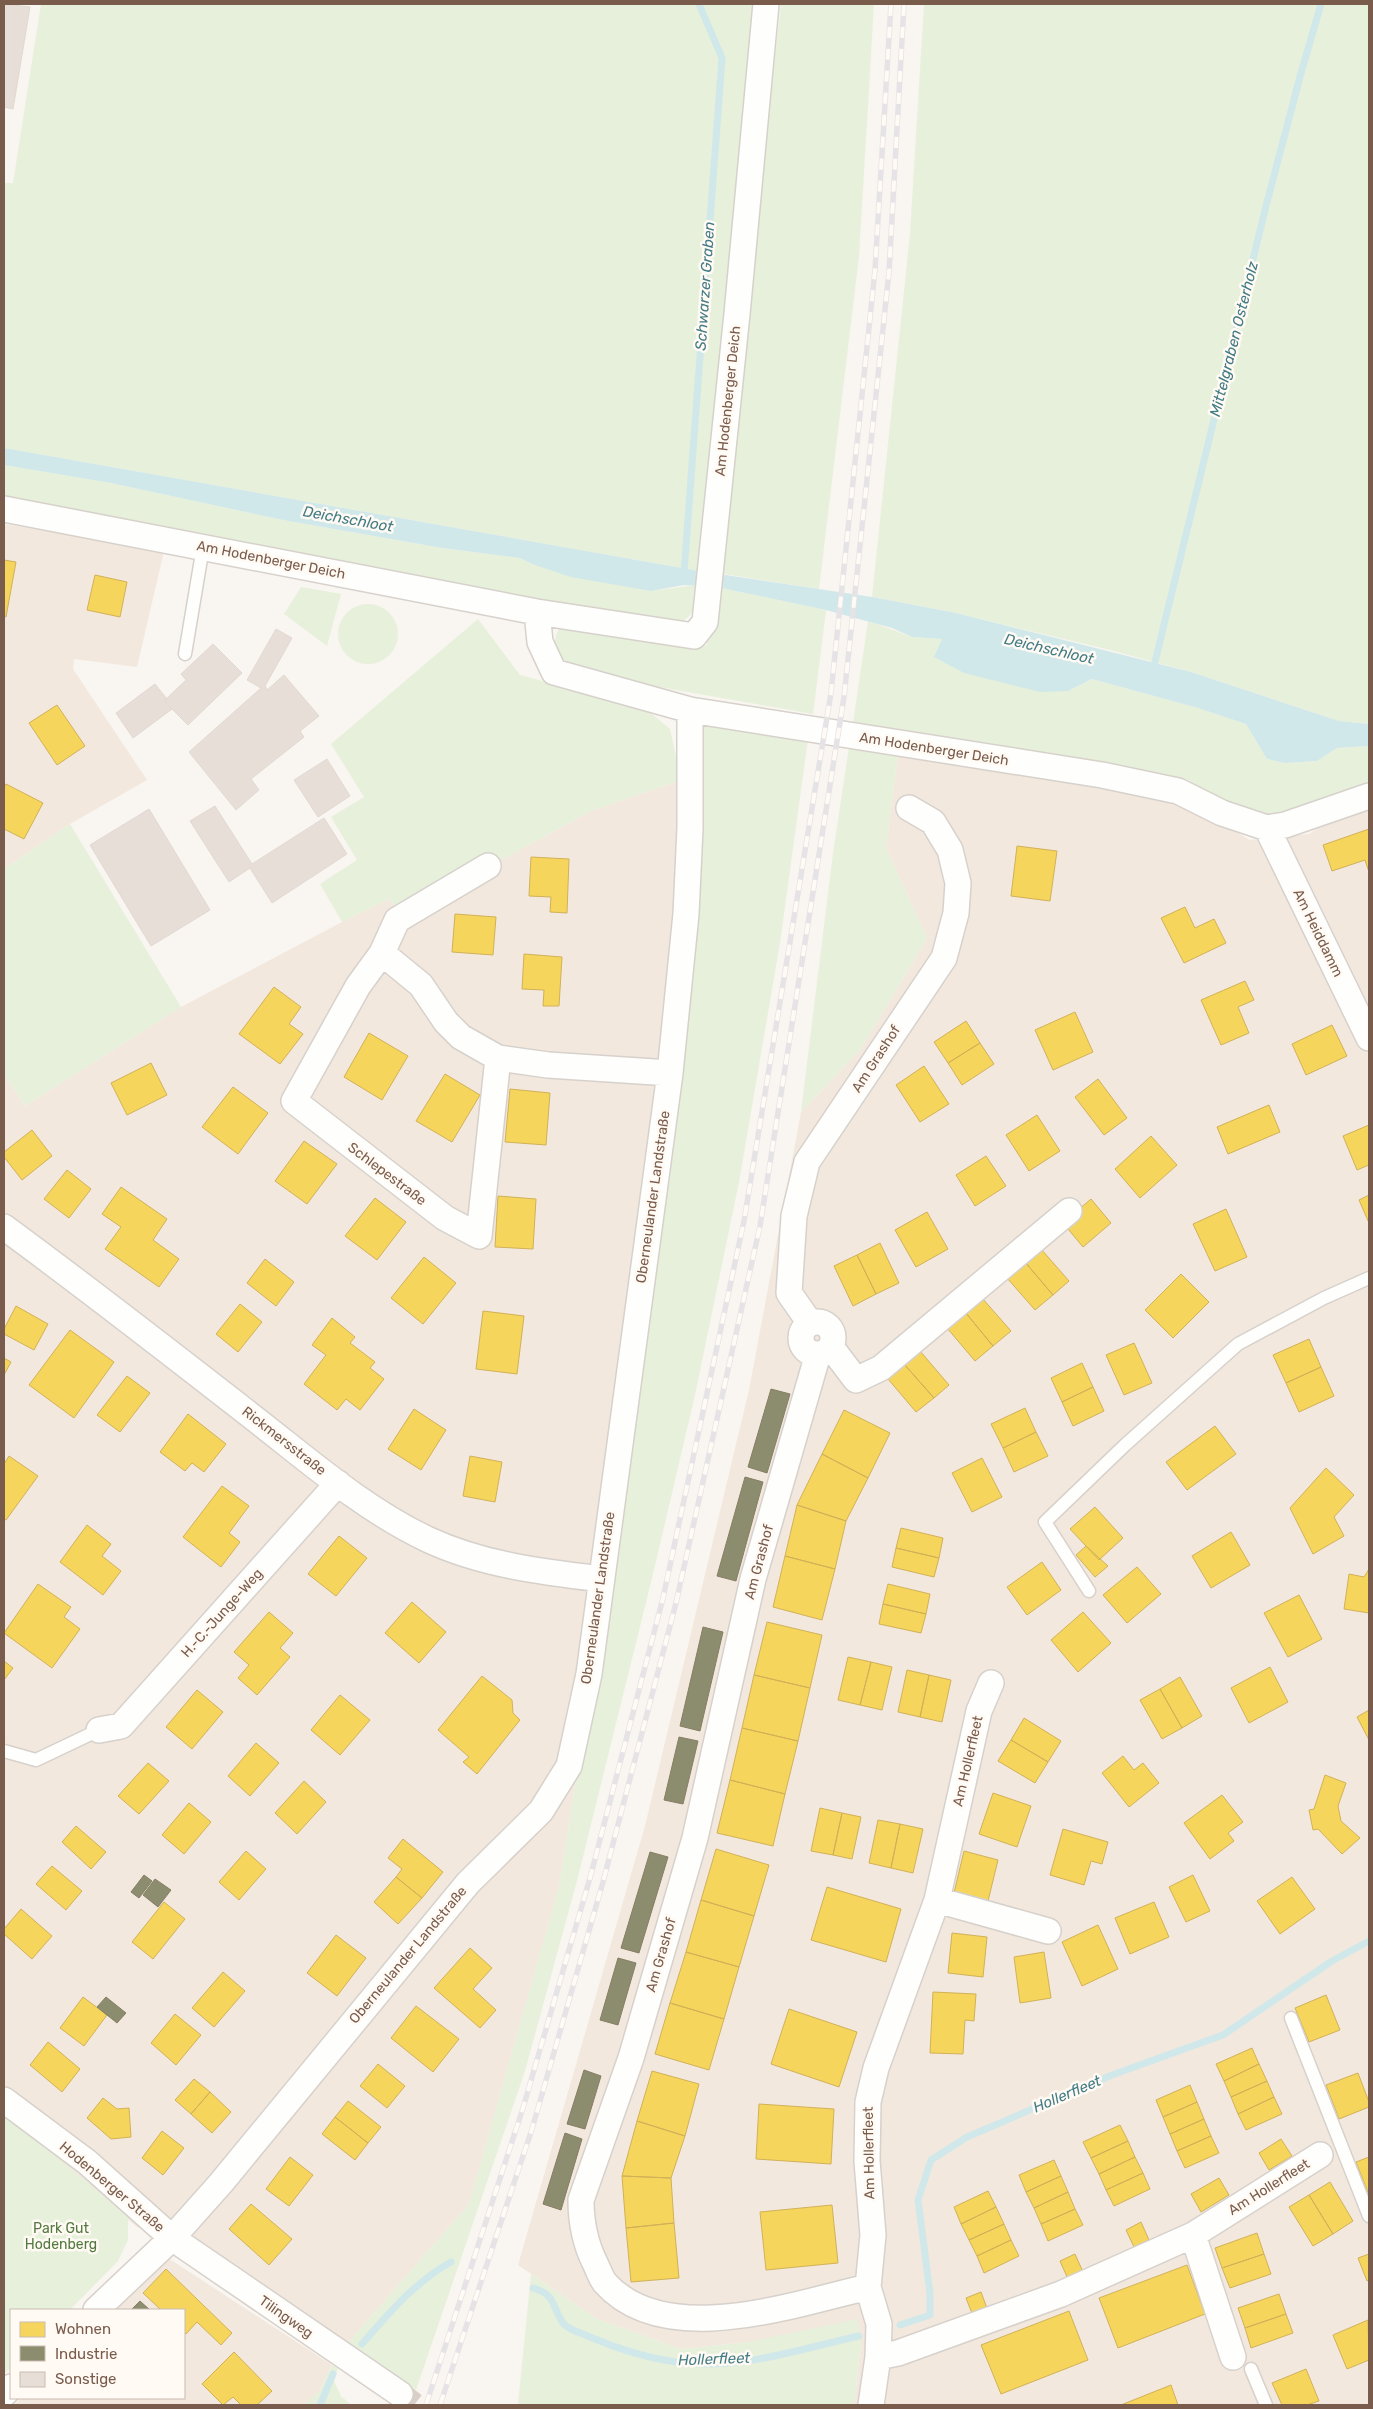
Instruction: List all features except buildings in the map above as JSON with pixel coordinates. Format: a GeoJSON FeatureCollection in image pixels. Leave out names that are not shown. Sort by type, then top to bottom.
{"type":"FeatureCollection","features":[{"type":"Feature","properties":{"kind":"street","name":"Am Hodenberger Deich"},"geometry":{"type":"LineString","coordinates":[[4,509],[537,612],[694,636],[705,622],[737,314],[766,4]]}},
{"type":"Feature","properties":{"kind":"street","name":"Am Hodenberger Deich"},"geometry":{"type":"LineString","coordinates":[[537,612],[540,642],[554,672],[690,710],[1102,775],[1178,791],[1222,813],[1267,828]]}},
{"type":"Feature","properties":{"kind":"street","name":"Oberneulander Landstraße"},"geometry":{"type":"LineString","coordinates":[[97,2309],[172,2238],[227,2175],[468,1882],[542,1811],[569,1766],[589,1674],[670,1073],[686,914],[690,828],[690,710]]}},
{"type":"Feature","properties":{"kind":"street"},"geometry":{"type":"LineString","coordinates":[[1267,828],[1285,825],[1369,796]]}},
{"type":"Feature","properties":{"kind":"street","name":"Am Grashof"},"geometry":{"type":"LineString","coordinates":[[824,1350],[811,1353],[802,1342],[804,1328],[810,1323],[789,1293],[794,1216],[806,1162],[944,958],[956,913],[958,883],[950,850],[933,822],[909,808]]}},
{"type":"Feature","properties":{"kind":"street","name":"Am Heiddamm"},"geometry":{"type":"LineString","coordinates":[[1267,828],[1369,1038]]}},
{"type":"Feature","properties":{"kind":"street","name":"Schlepestraße"},"geometry":{"type":"LineString","coordinates":[[488,866],[397,920],[382,953],[358,986],[294,1101],[445,1218],[479,1236],[498,1058]]}},
{"type":"Feature","properties":{"kind":"street"},"geometry":{"type":"LineString","coordinates":[[382,953],[420,985],[446,1022],[461,1037],[498,1058],[548,1065],[670,1073]]}},
{"type":"Feature","properties":{"kind":"street","name":"Am Grashof"},"geometry":{"type":"LineString","coordinates":[[824,1350],[856,1380],[881,1368],[1069,1211]]}},
{"type":"Feature","properties":{"kind":"street","name":"Rickmersstraße"},"geometry":{"type":"LineString","coordinates":[[4,1227],[92,1291],[338,1483],[399,1524],[430,1540],[499,1563],[538,1572],[601,1579]]}},
{"type":"Feature","properties":{"kind":"street","name":"Am Grashof"},"geometry":{"type":"LineString","coordinates":[[824,1350],[753,1579],[695,1838],[630,2058],[581,2200],[581,2217],[588,2248],[605,2283],[636,2307],[676,2318],[712,2318],[747,2315],[868,2288]]}},
{"type":"Feature","properties":{"kind":"street","name":"H.-C.-Junge-Weg"},"geometry":{"type":"LineString","coordinates":[[99,1730],[121,1726],[338,1483]]}},
{"type":"Feature","properties":{"kind":"street","name":"Am Hollerfleet"},"geometry":{"type":"LineString","coordinates":[[871,2405],[878,2357],[879,2324],[868,2288],[873,2235],[867,2161],[868,2102],[876,2068],[915,1967],[937,1900],[977,1719],[991,1683]]}},
{"type":"Feature","properties":{"kind":"street"},"geometry":{"type":"LineString","coordinates":[[937,1900],[1048,1931]]}},
{"type":"Feature","properties":{"kind":"street","name":"Hodenberger Straße"},"geometry":{"type":"LineString","coordinates":[[4,2100],[87,2162],[172,2238]]}},
{"type":"Feature","properties":{"kind":"street","name":"Am Hollerfleet"},"geometry":{"type":"LineString","coordinates":[[878,2357],[898,2353],[1061,2294],[1192,2235],[1320,2155]]}},
{"type":"Feature","properties":{"kind":"street"},"geometry":{"type":"LineString","coordinates":[[1192,2235],[1242,2363]]}},
{"type":"Feature","properties":{"kind":"street","name":"Tilingweg"},"geometry":{"type":"LineString","coordinates":[[172,2238],[400,2394]]}},
{"type":"Feature","properties":{"kind":"lane"},"geometry":{"type":"LineString","coordinates":[[185,654],[203,547]]}},
{"type":"Feature","properties":{"kind":"lane"},"geometry":{"type":"LineString","coordinates":[[1089,1591],[1045,1522],[1124,1445],[1238,1344],[1324,1298],[1369,1278]]}},
{"type":"Feature","properties":{"kind":"lane"},"geometry":{"type":"LineString","coordinates":[[4,1751],[36,1760],[99,1730]]}},
{"type":"Feature","properties":{"kind":"lane"},"geometry":{"type":"LineString","coordinates":[[1291,2018],[1369,2216]]}},
{"type":"Feature","properties":{"kind":"lane"},"geometry":{"type":"LineString","coordinates":[[1242,2363],[1266,2405]]}},
{"type":"Feature","properties":{"kind":"shaded area"},"geometry":{"type":"Polygon","coordinates":[[[4,524],[164,551],[137,667],[74,659],[73,669],[147,780],[70,824],[4,869],[4,524]]]}},
{"type":"Feature","properties":{"kind":"shaded area"},"geometry":{"type":"Polygon","coordinates":[[[898,754],[1163,799],[1205,810],[1249,840],[1309,834],[1332,819],[1369,804],[1369,2405],[854,2405],[861,2343],[749,2342],[681,2349],[597,2319],[518,2265],[645,1826],[749,1390],[801,1112],[860,1050],[927,938],[886,848],[898,754]]]}},
{"type":"Feature","properties":{"kind":"shaded area"},"geometry":{"type":"Polygon","coordinates":[[[681,780],[695,828],[607,1580],[559,1887],[469,2204],[347,2344],[202,2246],[137,2227],[4,2114],[4,1074],[25,1106],[181,1007],[342,922],[389,899],[400,915],[591,811],[681,780]]]}},
{"type":"Feature","properties":{"kind":"shaded area"},"geometry":{"type":"Polygon","coordinates":[[[168,2258],[332,2365],[320,2390],[304,2405],[14,2405],[21,2399],[185,2399],[185,2309],[114,2309],[168,2258]]]}},
{"type":"Feature","properties":{"kind":"green space"},"geometry":{"type":"Polygon","coordinates":[[[41,4],[754,4],[699,571],[4,448],[4,183],[13,183],[41,4]]]}},
{"type":"Feature","properties":{"kind":"green space"},"geometry":{"type":"Polygon","coordinates":[[[781,4],[874,4],[859,256],[819,589],[717,573],[781,4]]]}},
{"type":"Feature","properties":{"kind":"green space"},"geometry":{"type":"Polygon","coordinates":[[[924,4],[1369,4],[1369,724],[1339,721],[1191,672],[1110,650],[956,613],[872,597],[910,234],[924,4]]]}},
{"type":"Feature","properties":{"kind":"green space"},"geometry":{"type":"Polygon","coordinates":[[[4,465],[111,483],[283,520],[442,548],[520,558],[532,564],[651,591],[696,585],[693,597],[699,600],[689,616],[673,626],[4,497],[4,465]]]}},
{"type":"Feature","properties":{"kind":"green space"},"geometry":{"type":"Polygon","coordinates":[[[301,587],[341,594],[327,646],[284,614],[301,587]]]}},
{"type":"Feature","properties":{"kind":"green space"},"geometry":{"type":"Polygon","coordinates":[[[717,587],[826,610],[813,714],[580,673],[558,659],[555,641],[562,625],[609,629],[706,646],[717,587]]]}},
{"type":"Feature","properties":{"kind":"green space"},"geometry":{"type":"Polygon","coordinates":[[[362,604],[374,604],[385,609],[393,617],[398,628],[396,646],[385,659],[374,664],[362,664],[351,659],[343,651],[338,640],[338,628],[343,617],[351,609],[362,604]]]}},
{"type":"Feature","properties":{"kind":"green space"},"geometry":{"type":"Polygon","coordinates":[[[478,619],[520,675],[646,709],[670,729],[681,780],[591,811],[400,915],[389,899],[342,922],[320,884],[357,860],[331,817],[364,797],[331,744],[478,619]]]}},
{"type":"Feature","properties":{"kind":"green space"},"geometry":{"type":"Polygon","coordinates":[[[868,621],[912,637],[943,639],[935,657],[1068,691],[1092,679],[1198,708],[1246,724],[1267,759],[1285,763],[1317,761],[1337,748],[1369,746],[1369,786],[1301,809],[1287,812],[1258,813],[1230,804],[1186,779],[853,723],[868,621]]]}},
{"type":"Feature","properties":{"kind":"green space"},"geometry":{"type":"Polygon","coordinates":[[[710,720],[808,739],[780,943],[739,1182],[695,1395],[578,1877],[525,2071],[416,2390],[347,2344],[469,2204],[559,1887],[607,1580],[698,733],[710,720]]]}},
{"type":"Feature","properties":{"kind":"green space"},"geometry":{"type":"Polygon","coordinates":[[[849,747],[898,754],[886,848],[927,938],[860,1050],[801,1112],[833,853],[849,747]]]}},
{"type":"Feature","properties":{"kind":"green space"},"geometry":{"type":"Polygon","coordinates":[[[70,824],[181,1007],[25,1106],[4,1074],[4,869],[70,824]]]}},
{"type":"Feature","properties":{"kind":"green space","name":"Park Gut Hodenberg"},"geometry":{"type":"Polygon","coordinates":[[[4,2114],[128,2216],[128,2240],[118,2261],[71,2309],[10,2309],[10,2368],[4,2374],[4,2114]]]}},
{"type":"Feature","properties":{"kind":"green space"},"geometry":{"type":"Polygon","coordinates":[[[531,2274],[597,2319],[681,2349],[749,2342],[857,2319],[861,2343],[854,2405],[518,2405],[531,2274]]]}},
{"type":"Feature","properties":{"kind":"green space"},"geometry":{"type":"Polygon","coordinates":[[[332,2365],[338,2369],[334,2381],[341,2396],[351,2405],[304,2405],[320,2390],[332,2365]]]}},
{"type":"Feature","properties":{"kind":"water","name":"Deichschloot"},"geometry":{"type":"Polygon","coordinates":[[[4,448],[699,571],[872,597],[956,613],[1191,672],[1339,721],[1369,724],[1369,746],[1337,748],[1317,761],[1285,763],[1267,759],[1246,724],[1198,708],[1092,679],[1068,691],[1040,692],[964,673],[934,657],[942,639],[912,637],[892,628],[826,610],[717,587],[684,585],[651,591],[571,577],[520,558],[442,548],[283,520],[111,483],[4,465],[4,448]]]}},
{"type":"Feature","properties":{"kind":"waterway","name":"Schwarzer Graben"},"geometry":{"type":"LineString","coordinates":[[684,573],[722,58],[699,4]]}},
{"type":"Feature","properties":{"kind":"waterway","name":"Mittelgraben Osterholz"},"geometry":{"type":"LineString","coordinates":[[1153,670],[1266,206],[1321,4]]}},
{"type":"Feature","properties":{"kind":"waterway","name":"Hollerfleet"},"geometry":{"type":"LineString","coordinates":[[900,2325],[930,2315],[930,2293],[918,2200],[931,2160],[967,2137],[1112,2075],[1223,2035],[1332,1961],[1369,1941]]}},
{"type":"Feature","properties":{"kind":"waterway","name":"Hollerfleet"},"geometry":{"type":"LineString","coordinates":[[362,2344],[414,2289],[451,2262]]}},
{"type":"Feature","properties":{"kind":"waterway","name":"Hollerfleet"},"geometry":{"type":"LineString","coordinates":[[533,2288],[549,2297],[563,2323],[572,2330],[620,2349],[686,2363],[708,2364],[751,2360],[859,2336]]}},
{"type":"Feature","properties":{"kind":"waterway","name":"Hollerfleet"},"geometry":{"type":"LineString","coordinates":[[320,2405],[333,2374]]}},
{"type":"Feature","properties":{"kind":"tunnel"},"geometry":{"type":"LineString","coordinates":[[400,2394],[414,2405]]}},
{"type":"Feature","properties":{"kind":"railway"},"geometry":{"type":"LineString","coordinates":[[426,2405],[523,2108],[590,1878],[663,1598],[744,1221],[831,693],[875,270],[891,4]]}},
{"type":"Feature","properties":{"kind":"railway"},"geometry":{"type":"LineString","coordinates":[[440,2405],[532,2129],[603,1882],[676,1603],[760,1226],[844,697],[889,272],[904,4]]}}]}
